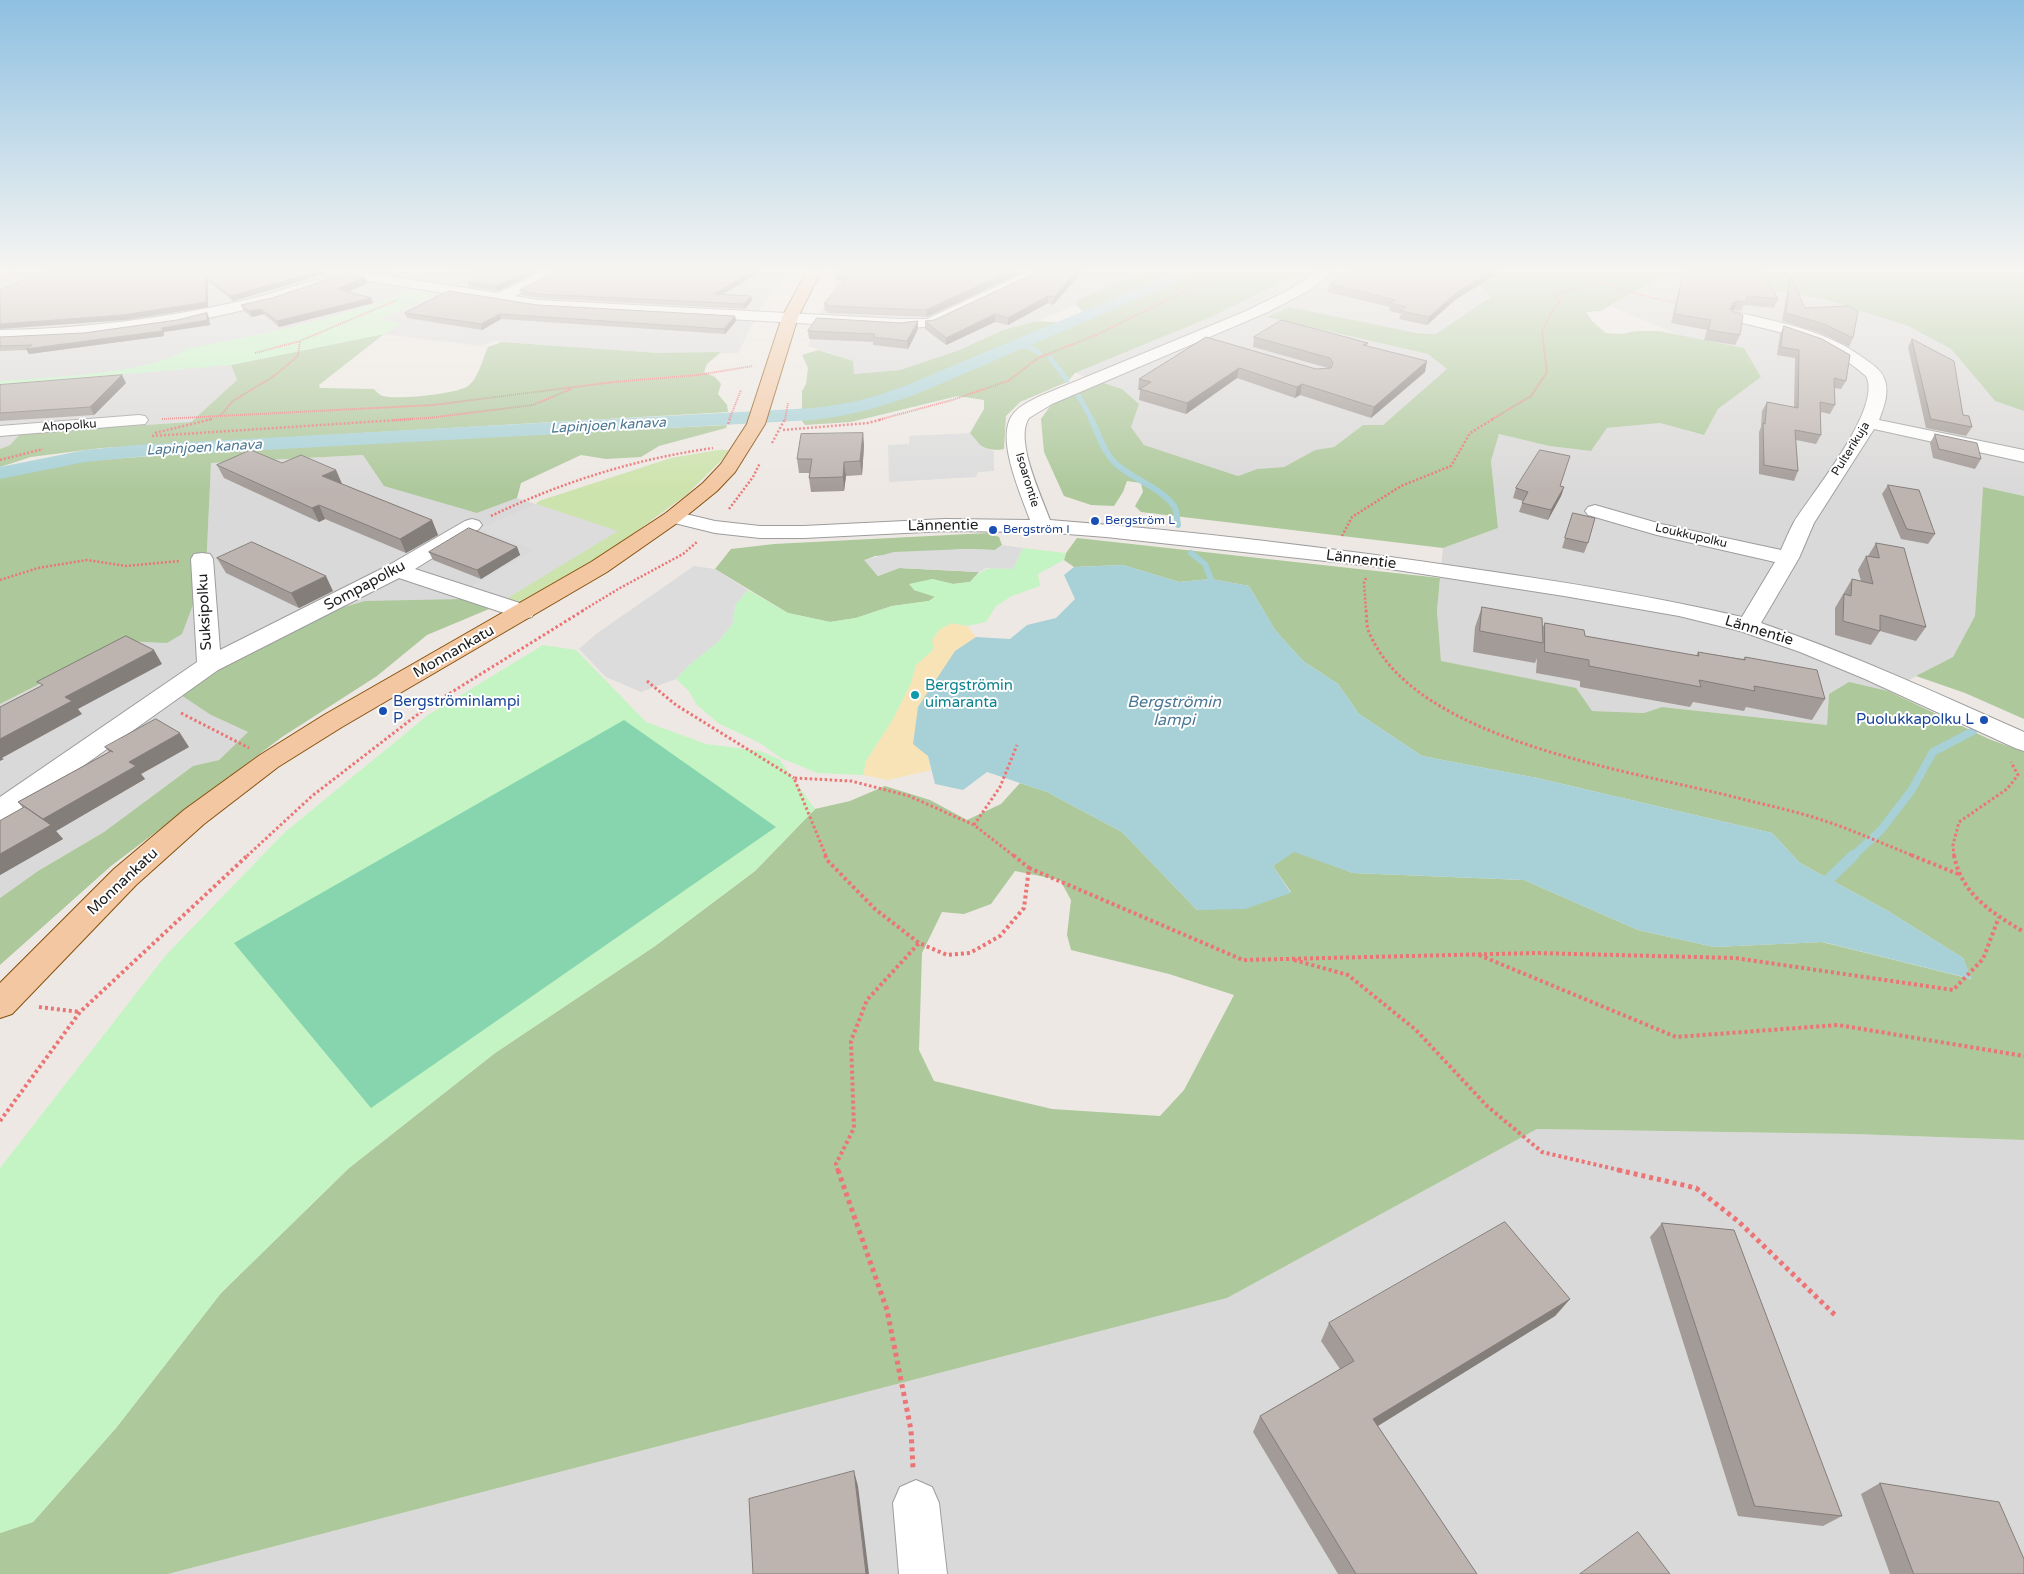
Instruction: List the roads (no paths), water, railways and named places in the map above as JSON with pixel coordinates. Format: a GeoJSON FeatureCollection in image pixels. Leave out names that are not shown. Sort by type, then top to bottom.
{"type":"FeatureCollection","features":[{"type":"Feature","properties":{"kind":"main road","name":"Monnankatu"},"geometry":{"type":"LineString","coordinates":[[0,1004],[125,877],[194,817],[269,761],[333,720],[599,568],[673,517],[710,487],[728,468],[756,424],[780,344]]}},
{"type":"Feature","properties":{"kind":"street","name":"Isoarontie"},"geometry":{"type":"LineString","coordinates":[[1042,526],[1020,461],[1015,433],[1018,420],[1027,410],[1046,400],[1181,344]]}},
{"type":"Feature","properties":{"kind":"street","name":"Pulterikuja"},"geometry":{"type":"LineString","coordinates":[[1748,626],[1788,558],[1804,523],[1869,423],[1875,409],[1878,384],[1876,376],[1830,344]]}},
{"type":"Feature","properties":{"kind":"street","name":"Ahopolku"},"geometry":{"type":"LineString","coordinates":[[0,431],[139,420]]}},
{"type":"Feature","properties":{"kind":"street"},"geometry":{"type":"LineString","coordinates":[[1869,423],[2024,456]]}},
{"type":"Feature","properties":{"kind":"street","name":"Loukkupolku"},"geometry":{"type":"LineString","coordinates":[[1595,511],[1657,528],[1788,558]]}},
{"type":"Feature","properties":{"kind":"street","name":"Lännentie"},"geometry":{"type":"LineString","coordinates":[[673,517],[715,527],[760,532],[804,532],[945,525],[1042,526],[1106,531],[1371,560],[1574,590],[1679,609],[1748,626],[1808,647],[1874,674],[2020,741]]}},
{"type":"Feature","properties":{"kind":"street","name":"Sompapolku"},"geometry":{"type":"LineString","coordinates":[[0,811],[208,665],[397,570],[472,525]]}},
{"type":"Feature","properties":{"kind":"street","name":"Suksipolku"},"geometry":{"type":"LineString","coordinates":[[202,559],[208,665]]}},
{"type":"Feature","properties":{"kind":"street"},"geometry":{"type":"LineString","coordinates":[[397,570],[524,612]]}},
{"type":"Feature","properties":{"kind":"street"},"geometry":{"type":"LineString","coordinates":[[916,1503],[923,1574]]}},
{"type":"Feature","properties":{"kind":"water","name":"Bergströmin lampi"},"geometry":{"type":"Polygon","coordinates":[[[1123,565],[1179,582],[1211,579],[1249,586],[1275,630],[1303,661],[1338,684],[1359,714],[1422,756],[1537,778],[1772,833],[1800,863],[1888,911],[1963,958],[1972,979],[1823,942],[1714,947],[1638,930],[1524,880],[1353,873],[1294,852],[1273,866],[1291,893],[1245,909],[1197,910],[1122,832],[1047,792],[987,772],[963,790],[935,784],[928,756],[913,744],[918,707],[955,651],[976,637],[1010,639],[1027,625],[1056,618],[1075,599],[1064,575],[1074,567],[1123,565]]]}},
{"type":"Feature","properties":{"kind":"waterway","name":"Lapinjoen kanava"},"geometry":{"type":"LineString","coordinates":[[0,473],[85,456],[136,451],[813,414],[847,410],[873,404],[913,389],[1018,344]]}},
{"type":"Feature","properties":{"kind":"waterway"},"geometry":{"type":"LineString","coordinates":[[1023,344],[1040,353]]}},
{"type":"Feature","properties":{"kind":"waterway"},"geometry":{"type":"LineString","coordinates":[[1050,358],[1067,380]]}},
{"type":"Feature","properties":{"kind":"waterway"},"geometry":{"type":"LineString","coordinates":[[1078,395],[1092,420]]}},
{"type":"Feature","properties":{"kind":"waterway"},"geometry":{"type":"LineString","coordinates":[[1091,419],[1104,448],[1115,463],[1168,499],[1175,508],[1178,525]]}},
{"type":"Feature","properties":{"kind":"waterway"},"geometry":{"type":"LineString","coordinates":[[1191,553],[1205,564],[1211,579]]}},
{"type":"Feature","properties":{"kind":"waterway"},"geometry":{"type":"LineString","coordinates":[[1853,856],[1881,830],[1911,791],[1933,752],[1973,731]]}},
{"type":"Feature","properties":{"kind":"waterway"},"geometry":{"type":"LineString","coordinates":[[1829,879],[1854,855]]}},
{"type":"Feature","properties":{"kind":"place","name":"Bergström L"},"geometry":{"type":"Point","coordinates":[1095,521]}},
{"type":"Feature","properties":{"kind":"place","name":"Bergström I"},"geometry":{"type":"Point","coordinates":[993,530]}},
{"type":"Feature","properties":{"kind":"place","name":"Bergströmin uimaranta"},"geometry":{"type":"Point","coordinates":[915,695]}},
{"type":"Feature","properties":{"kind":"place","name":"Bergströminlampi P"},"geometry":{"type":"Point","coordinates":[383,711]}},
{"type":"Feature","properties":{"kind":"place","name":"Puolukkapolku L"},"geometry":{"type":"Point","coordinates":[1984,720]}}]}
